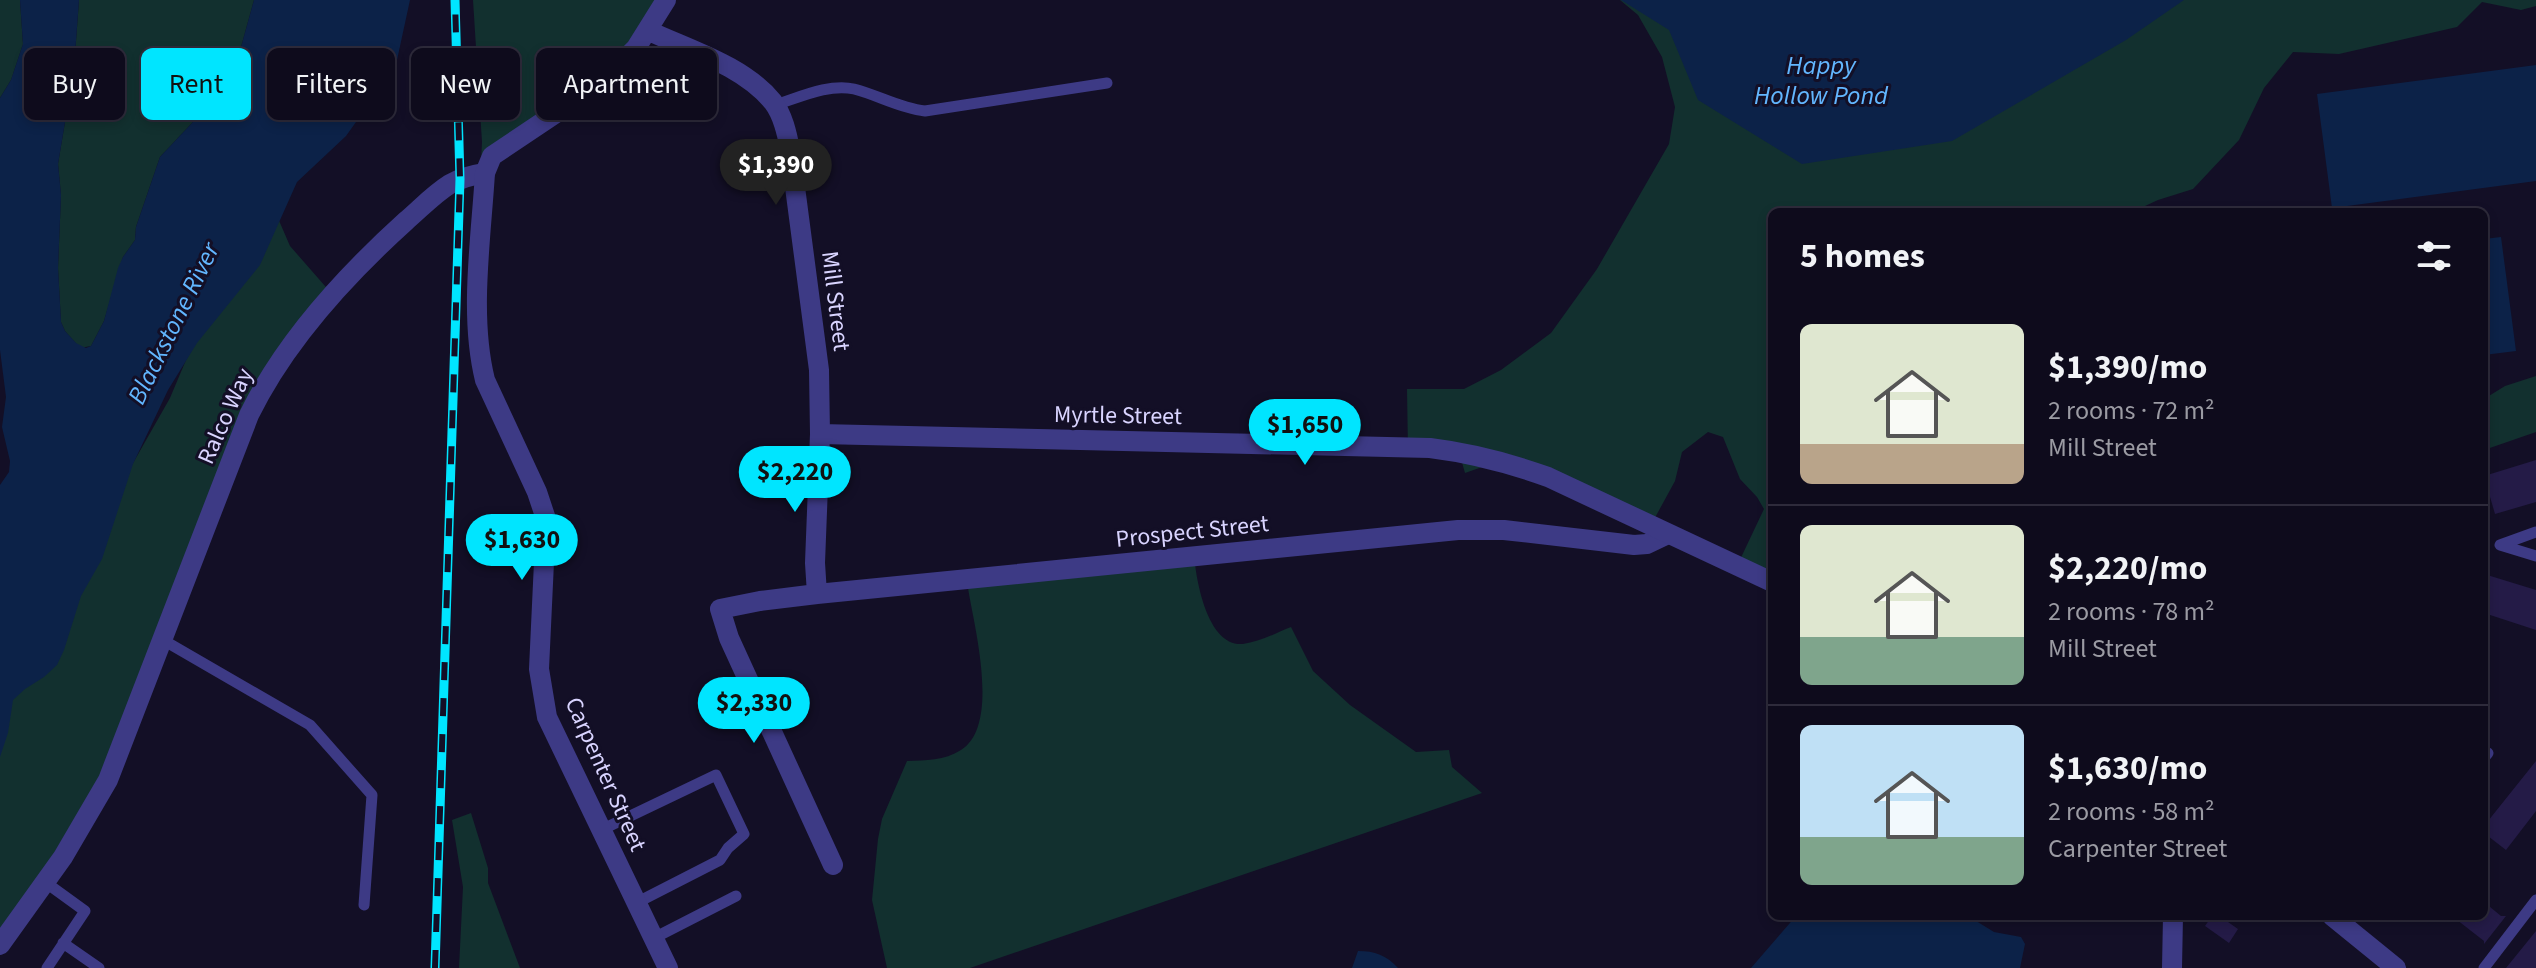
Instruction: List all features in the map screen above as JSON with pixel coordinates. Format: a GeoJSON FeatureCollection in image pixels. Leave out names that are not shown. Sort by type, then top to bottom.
{"type":"FeatureCollection","features":[{"type":"Feature","properties":{"kind":"street"},"geometry":{"type":"LineString","coordinates":[[649,31],[666,0]]}},
{"type":"Feature","properties":{"kind":"street","name":"Mill Street"},"geometry":{"type":"LineString","coordinates":[[649,31],[755,84],[775,105],[785,129],[793,165],[819,370],[817,594]]}},
{"type":"Feature","properties":{"kind":"street","name":"Ralco Way"},"geometry":{"type":"LineString","coordinates":[[0,945],[75,838],[108,780],[249,415],[273,371],[302,333],[383,242],[439,192],[460,179],[485,173],[492,156],[601,83],[649,31]]}},
{"type":"Feature","properties":{"kind":"street","name":"Carpenter Street"},"geometry":{"type":"LineString","coordinates":[[485,173],[477,320],[480,362],[490,395],[543,505],[547,535],[541,686],[553,731],[668,968]]}},
{"type":"Feature","properties":{"kind":"street","name":"Myrtle Street"},"geometry":{"type":"LineString","coordinates":[[820,434],[1459,451],[1548,477],[1768,580]]}},
{"type":"Feature","properties":{"kind":"street","name":"Prospect Street"},"geometry":{"type":"LineString","coordinates":[[833,865],[729,638],[720,609],[817,594],[1458,530],[1504,530],[1634,545],[1647,544],[1668,534]]}},
{"type":"Feature","properties":{"kind":"street"},"geometry":{"type":"LineString","coordinates":[[2172,968],[2173,920]]}},
{"type":"Feature","properties":{"kind":"street"},"geometry":{"type":"LineString","coordinates":[[2344,920],[2396,968]]}},
{"type":"Feature","properties":{"kind":"lane"},"geometry":{"type":"LineString","coordinates":[[775,105],[823,90],[851,88],[906,109],[925,111],[1107,83]]}},
{"type":"Feature","properties":{"kind":"lane"},"geometry":{"type":"LineString","coordinates":[[2536,532],[2500,545],[2536,556]]}},
{"type":"Feature","properties":{"kind":"lane"},"geometry":{"type":"LineString","coordinates":[[163,640],[310,725],[372,795],[364,905]]}},
{"type":"Feature","properties":{"kind":"lane"},"geometry":{"type":"LineString","coordinates":[[601,830],[716,775],[744,834],[720,860],[636,903]]}},
{"type":"Feature","properties":{"kind":"lane"},"geometry":{"type":"LineString","coordinates":[[45,882],[85,911],[47,968]]}},
{"type":"Feature","properties":{"kind":"lane"},"geometry":{"type":"LineString","coordinates":[[654,938],[736,896]]}},
{"type":"Feature","properties":{"kind":"lane"},"geometry":{"type":"LineString","coordinates":[[2484,968],[2536,900]]}},
{"type":"Feature","properties":{"kind":"lane"},"geometry":{"type":"LineString","coordinates":[[63,943],[99,968]]}},
{"type":"Feature","properties":{"kind":"green space"},"geometry":{"type":"Polygon","coordinates":[[[0,0],[20,0],[23,44],[11,80],[0,98],[0,0]]]}},
{"type":"Feature","properties":{"kind":"green space"},"geometry":{"type":"Polygon","coordinates":[[[79,0],[254,0],[241,48],[141,48],[141,120],[194,120],[160,157],[136,227],[135,240],[123,257],[104,321],[91,346],[80,348],[61,322],[58,268],[61,195],[58,164],[65,120],[125,120],[125,48],[75,48],[79,0]]]}},
{"type":"Feature","properties":{"kind":"green space"},"geometry":{"type":"Polygon","coordinates":[[[473,0],[658,0],[625,48],[536,48],[536,120],[550,120],[481,163],[481,120],[520,120],[520,48],[476,48],[473,0]]]}},
{"type":"Feature","properties":{"kind":"green space"},"geometry":{"type":"Polygon","coordinates":[[[1620,0],[2536,0],[2536,6],[2521,10],[2482,2],[2457,27],[2339,54],[2293,52],[2264,88],[2239,140],[2193,189],[2141,208],[1768,208],[1768,581],[1737,566],[1764,509],[1740,479],[1723,437],[1708,432],[1682,452],[1675,481],[1651,525],[1599,503],[1485,466],[1465,473],[1461,459],[1408,451],[1407,389],[1464,389],[1501,370],[1551,333],[1597,269],[1669,144],[1675,107],[1662,57],[1638,15],[1620,0]]]}},
{"type":"Feature","properties":{"kind":"green space"},"geometry":{"type":"Polygon","coordinates":[[[274,209],[290,246],[332,294],[256,392],[125,734],[0,944],[0,717],[87,544],[170,398],[186,360],[274,209]]]}},
{"type":"Feature","properties":{"kind":"green space"},"geometry":{"type":"Polygon","coordinates":[[[2536,376],[2536,432],[2488,449],[2488,397],[2505,386],[2536,376]]]}},
{"type":"Feature","properties":{"kind":"green space"},"geometry":{"type":"Polygon","coordinates":[[[1195,564],[1203,601],[1214,627],[1222,636],[1243,644],[1291,627],[1313,671],[1350,705],[1416,752],[1449,750],[1452,767],[1482,793],[970,968],[887,968],[872,900],[882,819],[907,761],[955,754],[973,737],[980,719],[982,674],[968,588],[1195,564]]]}},
{"type":"Feature","properties":{"kind":"green space"},"geometry":{"type":"Polygon","coordinates":[[[471,813],[488,868],[488,883],[520,968],[459,968],[463,887],[452,820],[471,813]]]}},
{"type":"Feature","properties":{"kind":"water","name":"Blackstone River"},"geometry":{"type":"Polygon","coordinates":[[[20,0],[79,0],[75,48],[24,48],[24,120],[65,120],[58,164],[61,195],[58,268],[61,322],[76,343],[86,348],[91,346],[104,321],[118,268],[135,240],[136,227],[160,157],[194,120],[251,120],[251,48],[241,48],[254,0],[410,0],[395,64],[395,48],[267,48],[267,120],[357,120],[346,136],[297,182],[260,265],[197,343],[168,390],[133,464],[102,559],[81,596],[64,650],[57,665],[13,700],[8,733],[0,757],[0,485],[9,472],[10,461],[2,427],[6,397],[0,350],[0,98],[11,80],[23,44],[20,0]]]}},
{"type":"Feature","properties":{"kind":"water","name":"Happy Hollow Pond"},"geometry":{"type":"Polygon","coordinates":[[[1621,0],[2184,0],[2126,40],[1952,141],[1802,164],[1698,100],[1669,30],[1621,0]]]}},
{"type":"Feature","properties":{"kind":"water"},"geometry":{"type":"Polygon","coordinates":[[[2536,65],[2536,181],[2332,208],[2317,94],[2536,65]]]}},
{"type":"Feature","properties":{"kind":"water"},"geometry":{"type":"Polygon","coordinates":[[[2501,237],[2516,351],[2488,354],[2488,239],[2501,237]]]}},
{"type":"Feature","properties":{"kind":"water"},"geometry":{"type":"Polygon","coordinates":[[[1793,920],[1974,920],[1994,932],[2021,937],[2025,944],[2020,968],[1751,968],[1793,920]]]}},
{"type":"Feature","properties":{"kind":"water"},"geometry":{"type":"Polygon","coordinates":[[[1358,951],[1380,955],[1398,968],[1352,968],[1358,951]]]}},
{"type":"Feature","properties":{"kind":"building"},"geometry":{"type":"Polygon","coordinates":[[[2536,460],[2536,502],[2495,514],[2488,490],[2488,475],[2536,460]]]}},
{"type":"Feature","properties":{"kind":"building"},"geometry":{"type":"Polygon","coordinates":[[[2488,575],[2536,590],[2536,630],[2488,614],[2488,575]]]}},
{"type":"Feature","properties":{"kind":"building"},"geometry":{"type":"Polygon","coordinates":[[[2536,761],[2536,811],[2506,850],[2488,836],[2488,821],[2536,761]]]}},
{"type":"Feature","properties":{"kind":"building"},"geometry":{"type":"Polygon","coordinates":[[[2488,905],[2501,916],[2506,916],[2484,944],[2457,920],[2488,920],[2488,905]]]}},
{"type":"Feature","properties":{"kind":"building"},"geometry":{"type":"Polygon","coordinates":[[[2209,920],[2230,920],[2228,922],[2238,929],[2229,943],[2205,926],[2209,920]]]}},
{"type":"Feature","properties":{"kind":"building"},"geometry":{"type":"Polygon","coordinates":[[[2536,931],[2536,968],[2506,968],[2536,931]]]}},
{"type":"Feature","properties":{"kind":"railway"},"geometry":{"type":"LineString","coordinates":[[435,968],[460,179],[455,0]]}}]}
